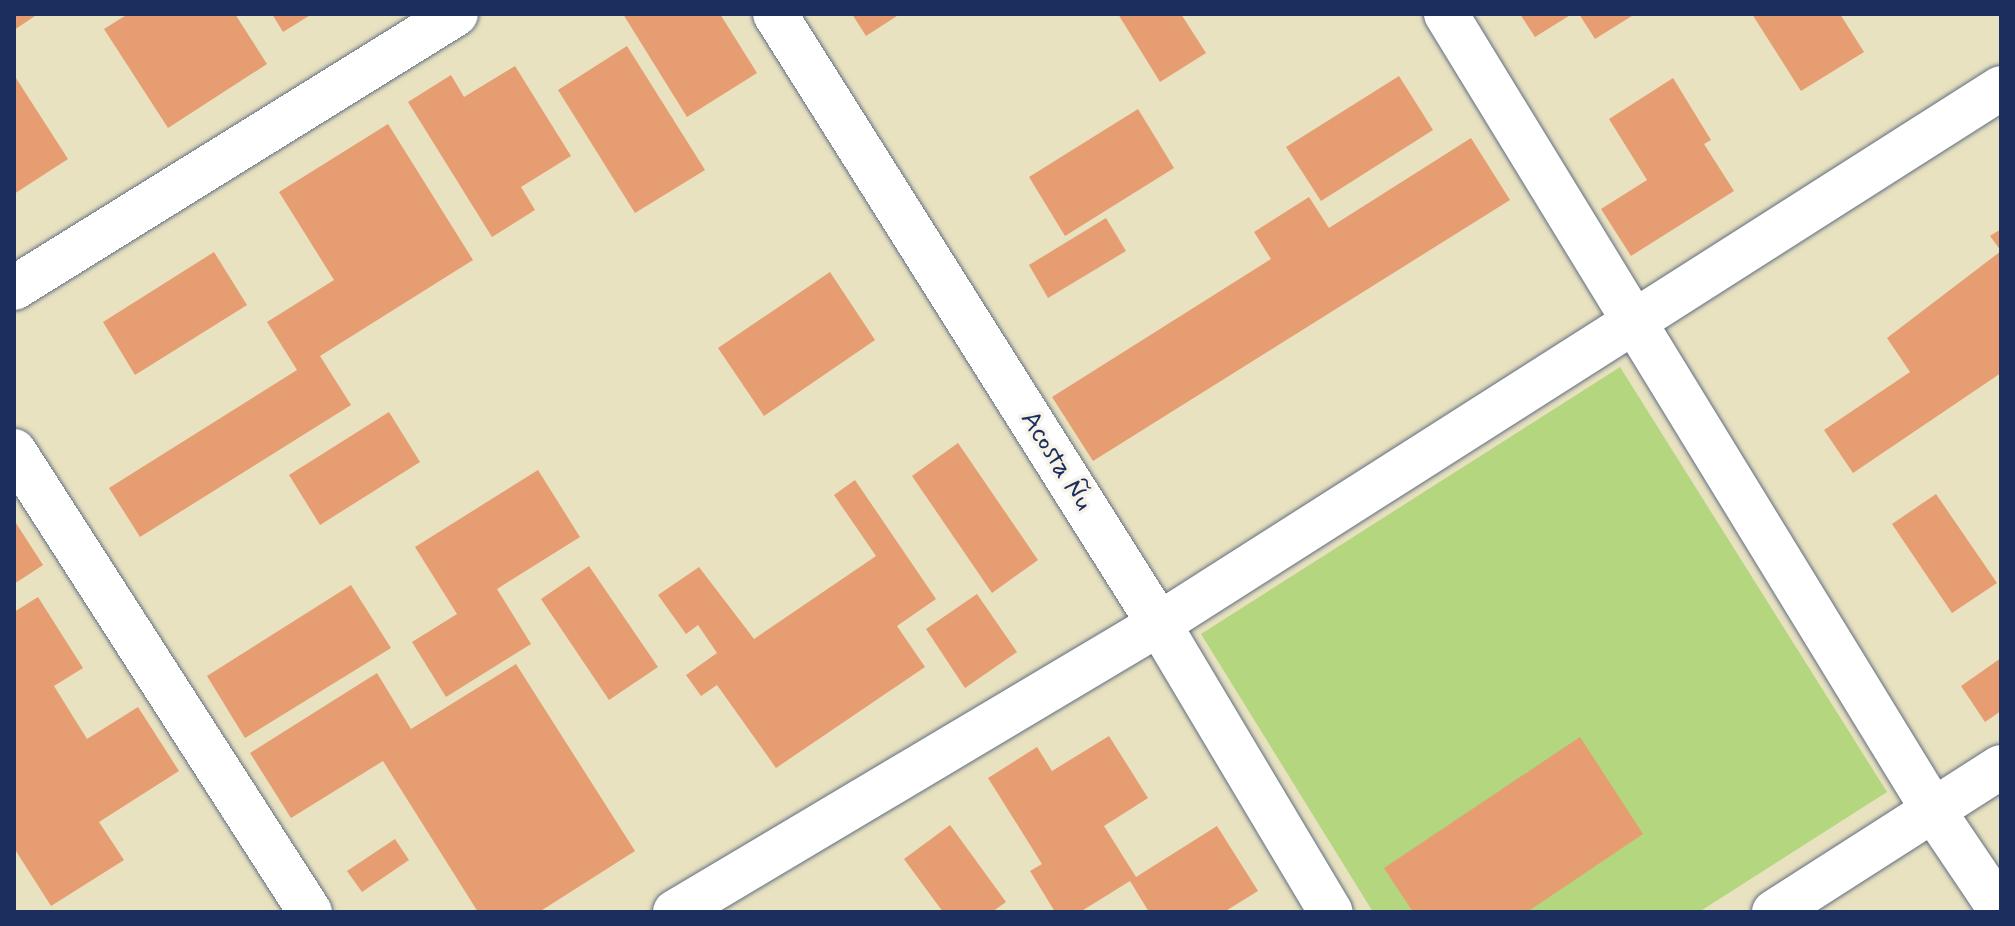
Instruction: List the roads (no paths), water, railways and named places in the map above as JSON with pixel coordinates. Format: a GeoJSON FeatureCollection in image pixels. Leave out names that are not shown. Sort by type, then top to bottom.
{"type":"FeatureCollection","features":[{"type":"Feature","properties":{"kind":"street"},"geometry":{"type":"LineString","coordinates":[[14,288],[456,14]]}},
{"type":"Feature","properties":{"kind":"street","name":"Acosta Ñu"},"geometry":{"type":"LineString","coordinates":[[775,14],[1159,624],[1331,912]]}},
{"type":"Feature","properties":{"kind":"street"},"geometry":{"type":"LineString","coordinates":[[1446,14],[1933,810],[2001,911]]}},
{"type":"Feature","properties":{"kind":"street"},"geometry":{"type":"LineString","coordinates":[[675,912],[1159,624],[1632,319],[2001,88]]}},
{"type":"Feature","properties":{"kind":"street"},"geometry":{"type":"LineString","coordinates":[[14,451],[310,912]]}},
{"type":"Feature","properties":{"kind":"street"},"geometry":{"type":"LineString","coordinates":[[1774,912],[2001,767]]}}]}
